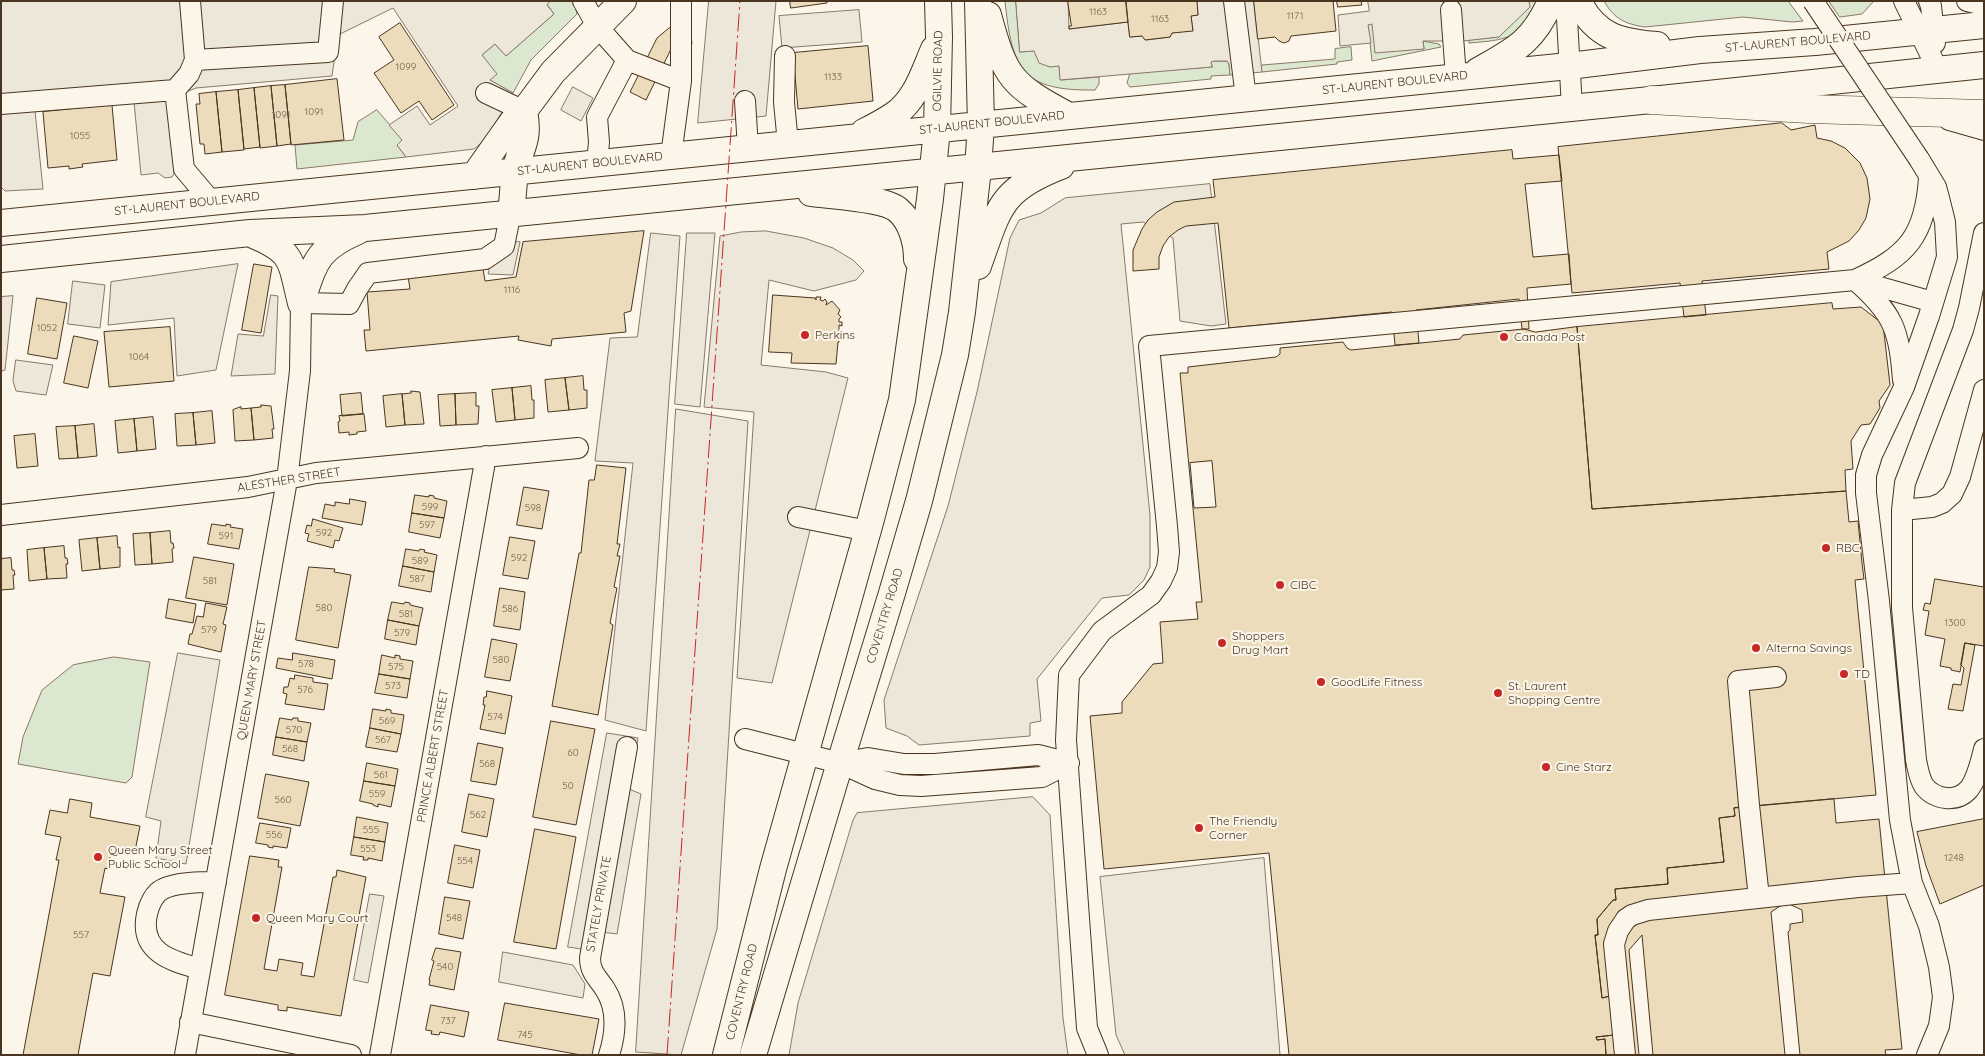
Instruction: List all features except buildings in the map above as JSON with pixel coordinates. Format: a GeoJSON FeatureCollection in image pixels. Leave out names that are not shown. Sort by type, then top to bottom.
{"type":"FeatureCollection","features":[{"type":"Feature","properties":{"kind":"highway"},"geometry":{"type":"LineString","coordinates":[[1651,100],[1808,109],[1984,114]]}},
{"type":"Feature","properties":{"kind":"main road"},"geometry":{"type":"LineString","coordinates":[[474,176],[512,121],[524,111],[553,72],[622,1]]}},
{"type":"Feature","properties":{"kind":"main road","name":"OGILVIE ROAD"},"geometry":{"type":"LineString","coordinates":[[933,172],[937,129],[938,1]]}},
{"type":"Feature","properties":{"kind":"main road"},"geometry":{"type":"LineString","coordinates":[[978,1],[981,125],[978,168]]}},
{"type":"Feature","properties":{"kind":"main road"},"geometry":{"type":"LineString","coordinates":[[984,1],[1000,57],[1012,78],[1028,93],[1069,116]]}},
{"type":"Feature","properties":{"kind":"main road"},"geometry":{"type":"LineString","coordinates":[[1462,76],[1512,52],[1531,36],[1540,25],[1551,1]]}},
{"type":"Feature","properties":{"kind":"main road"},"geometry":{"type":"LineString","coordinates":[[1578,1],[1588,18],[1606,34],[1615,39],[1629,43],[1700,50]]}},
{"type":"Feature","properties":{"kind":"main road","name":"ST-LAURENT BOULEVARD"},"geometry":{"type":"LineString","coordinates":[[1,223],[1569,66],[1700,50],[1815,42],[1984,25]]}},
{"type":"Feature","properties":{"kind":"main road"},"geometry":{"type":"LineString","coordinates":[[856,137],[895,114],[906,105],[918,86],[939,37]]}},
{"type":"Feature","properties":{"kind":"main road"},"geometry":{"type":"LineString","coordinates":[[1,259],[250,233],[365,228],[763,187],[978,168],[1376,128],[1984,65]]}},
{"type":"Feature","properties":{"kind":"main road"},"geometry":{"type":"LineString","coordinates":[[1369,86],[1376,128]]}},
{"type":"Feature","properties":{"kind":"main road"},"geometry":{"type":"LineString","coordinates":[[511,212],[516,172],[525,143],[527,127],[524,111]]}},
{"type":"Feature","properties":{"kind":"main road"},"geometry":{"type":"LineString","coordinates":[[962,312],[993,222],[1000,208],[1010,195],[1030,179],[1086,156]]}},
{"type":"Feature","properties":{"kind":"main road","name":"COVENTRY ROAD"},"geometry":{"type":"LineString","coordinates":[[753,1055],[919,501],[948,387],[962,312],[978,168]]}},
{"type":"Feature","properties":{"kind":"main road","name":"COVENTRY ROAD"},"geometry":{"type":"LineString","coordinates":[[726,1055],[772,869],[868,531],[902,400],[914,325],[933,172]]}},
{"type":"Feature","properties":{"kind":"main road"},"geometry":{"type":"LineString","coordinates":[[763,187],[884,203],[898,209],[911,230],[917,248],[914,325]]}},
{"type":"Feature","properties":{"kind":"main road"},"geometry":{"type":"LineString","coordinates":[[301,303],[311,272],[328,246],[365,228]]}},
{"type":"Feature","properties":{"kind":"main road"},"geometry":{"type":"LineString","coordinates":[[250,233],[272,242],[287,254],[301,303]]}},
{"type":"Feature","properties":{"kind":"street"},"geometry":{"type":"LineString","coordinates":[[1,104],[175,90],[189,74],[196,60],[190,1]]}},
{"type":"Feature","properties":{"kind":"street"},"geometry":{"type":"LineString","coordinates":[[196,60],[328,52],[333,1]]}},
{"type":"Feature","properties":{"kind":"street"},"geometry":{"type":"LineString","coordinates":[[583,1],[597,26],[627,60],[680,81]]}},
{"type":"Feature","properties":{"kind":"street"},"geometry":{"type":"LineString","coordinates":[[671,156],[680,81],[681,1]]}},
{"type":"Feature","properties":{"kind":"street"},"geometry":{"type":"LineString","coordinates":[[1234,1],[1246,98]]}},
{"type":"Feature","properties":{"kind":"street"},"geometry":{"type":"LineString","coordinates":[[1566,1],[1572,108]]}},
{"type":"Feature","properties":{"kind":"street"},"geometry":{"type":"LineString","coordinates":[[1813,1],[1936,187],[1946,222],[1947,257],[1933,302],[1904,387],[1872,455],[1866,474],[1866,493],[1879,601],[1900,820],[1912,883],[1929,926],[1939,967],[1943,997],[1939,1026],[1927,1055]]}},
{"type":"Feature","properties":{"kind":"street"},"geometry":{"type":"LineString","coordinates":[[1904,1],[1926,30],[1938,70]]}},
{"type":"Feature","properties":{"kind":"street"},"geometry":{"type":"LineString","coordinates":[[1926,30],[1929,1]]}},
{"type":"Feature","properties":{"kind":"street"},"geometry":{"type":"LineString","coordinates":[[1968,1],[1984,4]]}},
{"type":"Feature","properties":{"kind":"street"},"geometry":{"type":"LineString","coordinates":[[1451,10],[1462,76]]}},
{"type":"Feature","properties":{"kind":"street"},"geometry":{"type":"LineString","coordinates":[[785,56],[784,102],[788,144]]}},
{"type":"Feature","properties":{"kind":"street"},"geometry":{"type":"LineString","coordinates":[[597,163],[599,142],[597,117],[627,60]]}},
{"type":"Feature","properties":{"kind":"street"},"geometry":{"type":"LineString","coordinates":[[175,90],[184,169],[212,202]]}},
{"type":"Feature","properties":{"kind":"street"},"geometry":{"type":"LineString","coordinates":[[486,93],[524,111]]}},
{"type":"Feature","properties":{"kind":"street"},"geometry":{"type":"LineString","coordinates":[[745,101],[748,148]]}},
{"type":"Feature","properties":{"kind":"street"},"geometry":{"type":"LineString","coordinates":[[1924,112],[1984,130]]}},
{"type":"Feature","properties":{"kind":"street"},"geometry":{"type":"LineString","coordinates":[[1856,280],[1902,253],[1910,243],[1925,214],[1924,168]]}},
{"type":"Feature","properties":{"kind":"street"},"geometry":{"type":"LineString","coordinates":[[301,303],[349,304],[368,272],[485,259],[504,246],[511,212]]}},
{"type":"Feature","properties":{"kind":"street"},"geometry":{"type":"LineString","coordinates":[[1984,233],[1963,330],[1905,483],[1902,510],[1902,608],[1916,760],[1919,775],[1924,785],[1931,794],[1940,798],[1950,799],[1960,796],[1968,789],[1975,778],[1984,748]]}},
{"type":"Feature","properties":{"kind":"street"},"geometry":{"type":"LineString","coordinates":[[1856,280],[1874,296],[1892,320],[1900,346],[1904,387]]}},
{"type":"Feature","properties":{"kind":"street"},"geometry":{"type":"LineString","coordinates":[[1098,1055],[1088,1028],[1066,740],[1069,675],[1102,631],[1151,595],[1162,581],[1167,568],[1169,552],[1150,346],[1856,280],[1933,302]]}},
{"type":"Feature","properties":{"kind":"street","name":"QUEEN MARY STREET"},"geometry":{"type":"LineString","coordinates":[[185,1055],[287,480],[300,371],[301,303]]}},
{"type":"Feature","properties":{"kind":"street"},"geometry":{"type":"LineString","coordinates":[[1902,510],[1932,507],[1952,494],[1960,477],[1984,390]]}},
{"type":"Feature","properties":{"kind":"street","name":"ALESTHER STREET"},"geometry":{"type":"LineString","coordinates":[[1,515],[248,487],[316,473],[578,448]]}},
{"type":"Feature","properties":{"kind":"street","name":"PRINCE ALBERT STREET"},"geometry":{"type":"LineString","coordinates":[[380,1055],[486,456]]}},
{"type":"Feature","properties":{"kind":"street"},"geometry":{"type":"LineString","coordinates":[[798,516],[868,531]]}},
{"type":"Feature","properties":{"kind":"street"},"geometry":{"type":"LineString","coordinates":[[1759,898],[1738,681],[1776,678]]}},
{"type":"Feature","properties":{"kind":"street"},"geometry":{"type":"LineString","coordinates":[[745,739],[840,763],[874,779],[900,785],[921,786],[1042,777],[1069,763]]}},
{"type":"Feature","properties":{"kind":"street","name":"STATELY PRIVATE"},"geometry":{"type":"LineString","coordinates":[[609,1055],[615,1027],[614,1012],[605,989],[591,970],[590,958],[627,747]]}},
{"type":"Feature","properties":{"kind":"street"},"geometry":{"type":"LineString","coordinates":[[200,969],[174,962],[159,953],[149,941],[145,921],[149,904],[162,889],[192,882],[216,882]]}},
{"type":"Feature","properties":{"kind":"street"},"geometry":{"type":"LineString","coordinates":[[1625,1055],[1614,952],[1615,938],[1622,924],[1632,915],[1648,910],[1858,887],[1912,883]]}},
{"type":"Feature","properties":{"kind":"street"},"geometry":{"type":"LineString","coordinates":[[190,1022],[351,1055]]}},
{"type":"Feature","properties":{"kind":"green space"},"geometry":{"type":"Polygon","coordinates":[[[548,1],[574,1],[577,14],[531,60],[513,93],[490,80],[482,55],[495,44],[506,56],[554,14],[546,3],[548,1]]]}},
{"type":"Feature","properties":{"kind":"green space"},"geometry":{"type":"Polygon","coordinates":[[[1005,1],[1016,1],[1020,52],[1034,51],[1059,66],[1061,80],[1099,77],[1099,84],[1095,90],[1051,86],[1036,80],[1025,72],[1017,60],[1012,44],[1005,1]]]}},
{"type":"Feature","properties":{"kind":"green space"},"geometry":{"type":"Polygon","coordinates":[[[1529,1],[1536,1],[1531,14],[1525,24],[1511,36],[1492,41],[1469,43],[1469,40],[1499,37],[1529,7],[1529,1]]]}},
{"type":"Feature","properties":{"kind":"green space"},"geometry":{"type":"Polygon","coordinates":[[[1604,1],[1788,1],[1803,21],[1792,22],[1743,17],[1645,27],[1621,20],[1604,1]]]}},
{"type":"Feature","properties":{"kind":"green space"},"geometry":{"type":"Polygon","coordinates":[[[1829,1],[1874,1],[1862,14],[1840,17],[1829,1]]]}},
{"type":"Feature","properties":{"kind":"green space"},"geometry":{"type":"Polygon","coordinates":[[[1373,24],[1424,49],[1423,41],[1439,44],[1441,47],[1372,61],[1368,25],[1373,24]]]}},
{"type":"Feature","properties":{"kind":"green space"},"geometry":{"type":"Polygon","coordinates":[[[1351,47],[1352,60],[1337,62],[1337,64],[1262,72],[1262,65],[1335,59],[1335,49],[1351,47]]]}},
{"type":"Feature","properties":{"kind":"green space"},"geometry":{"type":"Polygon","coordinates":[[[1211,61],[1227,61],[1230,75],[1211,76],[1211,79],[1130,87],[1127,83],[1130,73],[1212,67],[1211,61]]]}},
{"type":"Feature","properties":{"kind":"green space"},"geometry":{"type":"Polygon","coordinates":[[[377,110],[403,140],[397,145],[406,157],[297,169],[295,145],[353,140],[358,122],[377,110]]]}},
{"type":"Feature","properties":{"kind":"green space"},"geometry":{"type":"Polygon","coordinates":[[[114,657],[150,662],[132,777],[126,783],[18,764],[23,737],[42,690],[73,665],[114,657]]]}},
{"type":"Feature","properties":{"kind":"shaded area"},"geometry":{"type":"Polygon","coordinates":[[[1,1],[550,1],[547,5],[554,14],[506,56],[495,44],[482,55],[497,74],[490,80],[513,93],[486,139],[474,149],[406,157],[397,145],[402,140],[389,125],[417,106],[430,125],[458,106],[393,8],[338,35],[332,76],[196,88],[168,99],[174,174],[172,177],[165,178],[158,173],[141,175],[134,102],[35,111],[43,189],[5,191],[1,187],[1,1]]]}},
{"type":"Feature","properties":{"kind":"shaded area"},"geometry":{"type":"Polygon","coordinates":[[[709,1],[776,1],[766,116],[698,123],[709,1]]]}},
{"type":"Feature","properties":{"kind":"shaded area"},"geometry":{"type":"Polygon","coordinates":[[[1016,1],[1068,1],[1069,29],[1128,22],[1130,37],[1142,36],[1146,40],[1170,37],[1172,33],[1193,30],[1191,16],[1198,15],[1197,1],[1254,1],[1262,72],[1230,75],[1227,61],[1214,61],[1211,62],[1212,67],[1060,80],[1059,66],[1050,67],[1039,63],[1034,51],[1020,52],[1016,1]]]}},
{"type":"Feature","properties":{"kind":"shaded area"},"geometry":{"type":"Polygon","coordinates":[[[1368,1],[1529,1],[1530,7],[1499,37],[1463,41],[1423,41],[1424,49],[1375,53],[1372,24],[1368,25],[1371,43],[1340,46],[1338,15],[1369,11],[1368,1]]]}},
{"type":"Feature","properties":{"kind":"shaded area"},"geometry":{"type":"Polygon","coordinates":[[[859,10],[862,42],[782,48],[779,16],[859,10]]]}},
{"type":"Feature","properties":{"kind":"shaded area"},"geometry":{"type":"Polygon","coordinates":[[[573,87],[593,98],[581,121],[561,110],[573,87]]]}},
{"type":"Feature","properties":{"kind":"shaded area"},"geometry":{"type":"Polygon","coordinates":[[[1210,184],[1226,324],[1211,326],[1180,321],[1173,238],[1143,222],[1121,224],[1150,515],[1150,567],[1144,580],[1129,595],[1102,598],[1037,679],[1041,721],[1030,723],[1030,736],[919,745],[907,736],[886,728],[884,700],[948,506],[977,392],[1010,238],[1019,220],[1041,213],[1065,198],[1210,184]]]}},
{"type":"Feature","properties":{"kind":"shaded area"},"geometry":{"type":"Polygon","coordinates":[[[766,231],[804,238],[833,248],[853,260],[864,271],[856,280],[814,291],[769,280],[761,365],[826,372],[848,378],[772,683],[737,678],[754,412],[704,407],[720,236],[741,232],[766,231]]]}},
{"type":"Feature","properties":{"kind":"shaded area"},"geometry":{"type":"Polygon","coordinates":[[[651,233],[680,236],[646,731],[605,720],[633,463],[595,461],[610,338],[637,337],[651,233]]]}},
{"type":"Feature","properties":{"kind":"shaded area"},"geometry":{"type":"Polygon","coordinates":[[[687,233],[715,233],[700,407],[675,404],[687,233]]]}},
{"type":"Feature","properties":{"kind":"shaded area"},"geometry":{"type":"Polygon","coordinates":[[[520,242],[513,275],[488,274],[496,243],[520,242]]]}},
{"type":"Feature","properties":{"kind":"shaded area"},"geometry":{"type":"Polygon","coordinates":[[[238,264],[216,370],[177,376],[174,318],[108,325],[111,282],[238,264]]]}},
{"type":"Feature","properties":{"kind":"shaded area"},"geometry":{"type":"Polygon","coordinates":[[[73,281],[105,285],[100,328],[68,324],[73,281]]]}},
{"type":"Feature","properties":{"kind":"shaded area"},"geometry":{"type":"Polygon","coordinates":[[[271,295],[278,296],[275,374],[231,376],[238,334],[263,336],[271,295]]]}},
{"type":"Feature","properties":{"kind":"shaded area"},"geometry":{"type":"Polygon","coordinates":[[[13,296],[5,370],[1,371],[1,297],[13,296]]]}},
{"type":"Feature","properties":{"kind":"shaded area"},"geometry":{"type":"Polygon","coordinates":[[[16,360],[53,365],[46,395],[16,391],[13,381],[16,360]]]}},
{"type":"Feature","properties":{"kind":"shaded area"},"geometry":{"type":"Polygon","coordinates":[[[676,409],[748,421],[717,929],[681,1055],[636,1052],[676,409]]]}},
{"type":"Feature","properties":{"kind":"shaded area"},"geometry":{"type":"Polygon","coordinates":[[[178,653],[220,660],[186,864],[156,858],[161,821],[146,817],[178,653]]]}},
{"type":"Feature","properties":{"kind":"shaded area"},"geometry":{"type":"Polygon","coordinates":[[[607,733],[638,738],[629,789],[641,794],[617,934],[602,932],[581,949],[568,947],[607,733]]]}},
{"type":"Feature","properties":{"kind":"shaded area"},"geometry":{"type":"Polygon","coordinates":[[[1033,797],[1050,815],[1063,1018],[1068,1055],[789,1055],[798,1003],[853,820],[857,813],[1033,797]]]}},
{"type":"Feature","properties":{"kind":"shaded area"},"geometry":{"type":"Polygon","coordinates":[[[1264,858],[1280,1055],[1125,1055],[1116,1035],[1100,877],[1264,858]]]}},
{"type":"Feature","properties":{"kind":"shaded area"},"geometry":{"type":"Polygon","coordinates":[[[370,894],[384,896],[368,983],[354,980],[370,894]]]}},
{"type":"Feature","properties":{"kind":"shaded area"},"geometry":{"type":"Polygon","coordinates":[[[503,952],[573,965],[585,984],[583,998],[499,982],[503,952]]]}},
{"type":"Feature","properties":{"kind":"power"},"geometry":{"type":"LineString","coordinates":[[667,1055],[740,1]]}},
{"type":"Feature","properties":{"kind":"place","name":"Perkins"},"geometry":{"type":"Point","coordinates":[805,335]}},
{"type":"Feature","properties":{"kind":"place","name":"Canada Post"},"geometry":{"type":"Point","coordinates":[1504,337]}},
{"type":"Feature","properties":{"kind":"place","name":"RBC"},"geometry":{"type":"Point","coordinates":[1826,548]}},
{"type":"Feature","properties":{"kind":"place","name":"CIBC"},"geometry":{"type":"Point","coordinates":[1280,585]}},
{"type":"Feature","properties":{"kind":"place","name":"Shoppers Drug Mart"},"geometry":{"type":"Point","coordinates":[1222,643]}},
{"type":"Feature","properties":{"kind":"place","name":"Alterna Savings"},"geometry":{"type":"Point","coordinates":[1756,648]}},
{"type":"Feature","properties":{"kind":"place","name":"TD"},"geometry":{"type":"Point","coordinates":[1844,674]}},
{"type":"Feature","properties":{"kind":"place","name":"GoodLife Fitness"},"geometry":{"type":"Point","coordinates":[1321,682]}},
{"type":"Feature","properties":{"kind":"place","name":"St. Laurent Shopping Centre"},"geometry":{"type":"Point","coordinates":[1498,693]}},
{"type":"Feature","properties":{"kind":"place","name":"Cine Starz"},"geometry":{"type":"Point","coordinates":[1546,767]}},
{"type":"Feature","properties":{"kind":"place","name":"The Friendly Corner"},"geometry":{"type":"Point","coordinates":[1199,828]}},
{"type":"Feature","properties":{"kind":"place","name":"Queen Mary Street Public School"},"geometry":{"type":"Point","coordinates":[98,857]}},
{"type":"Feature","properties":{"kind":"place","name":"Queen Mary Court"},"geometry":{"type":"Point","coordinates":[256,918]}}]}
